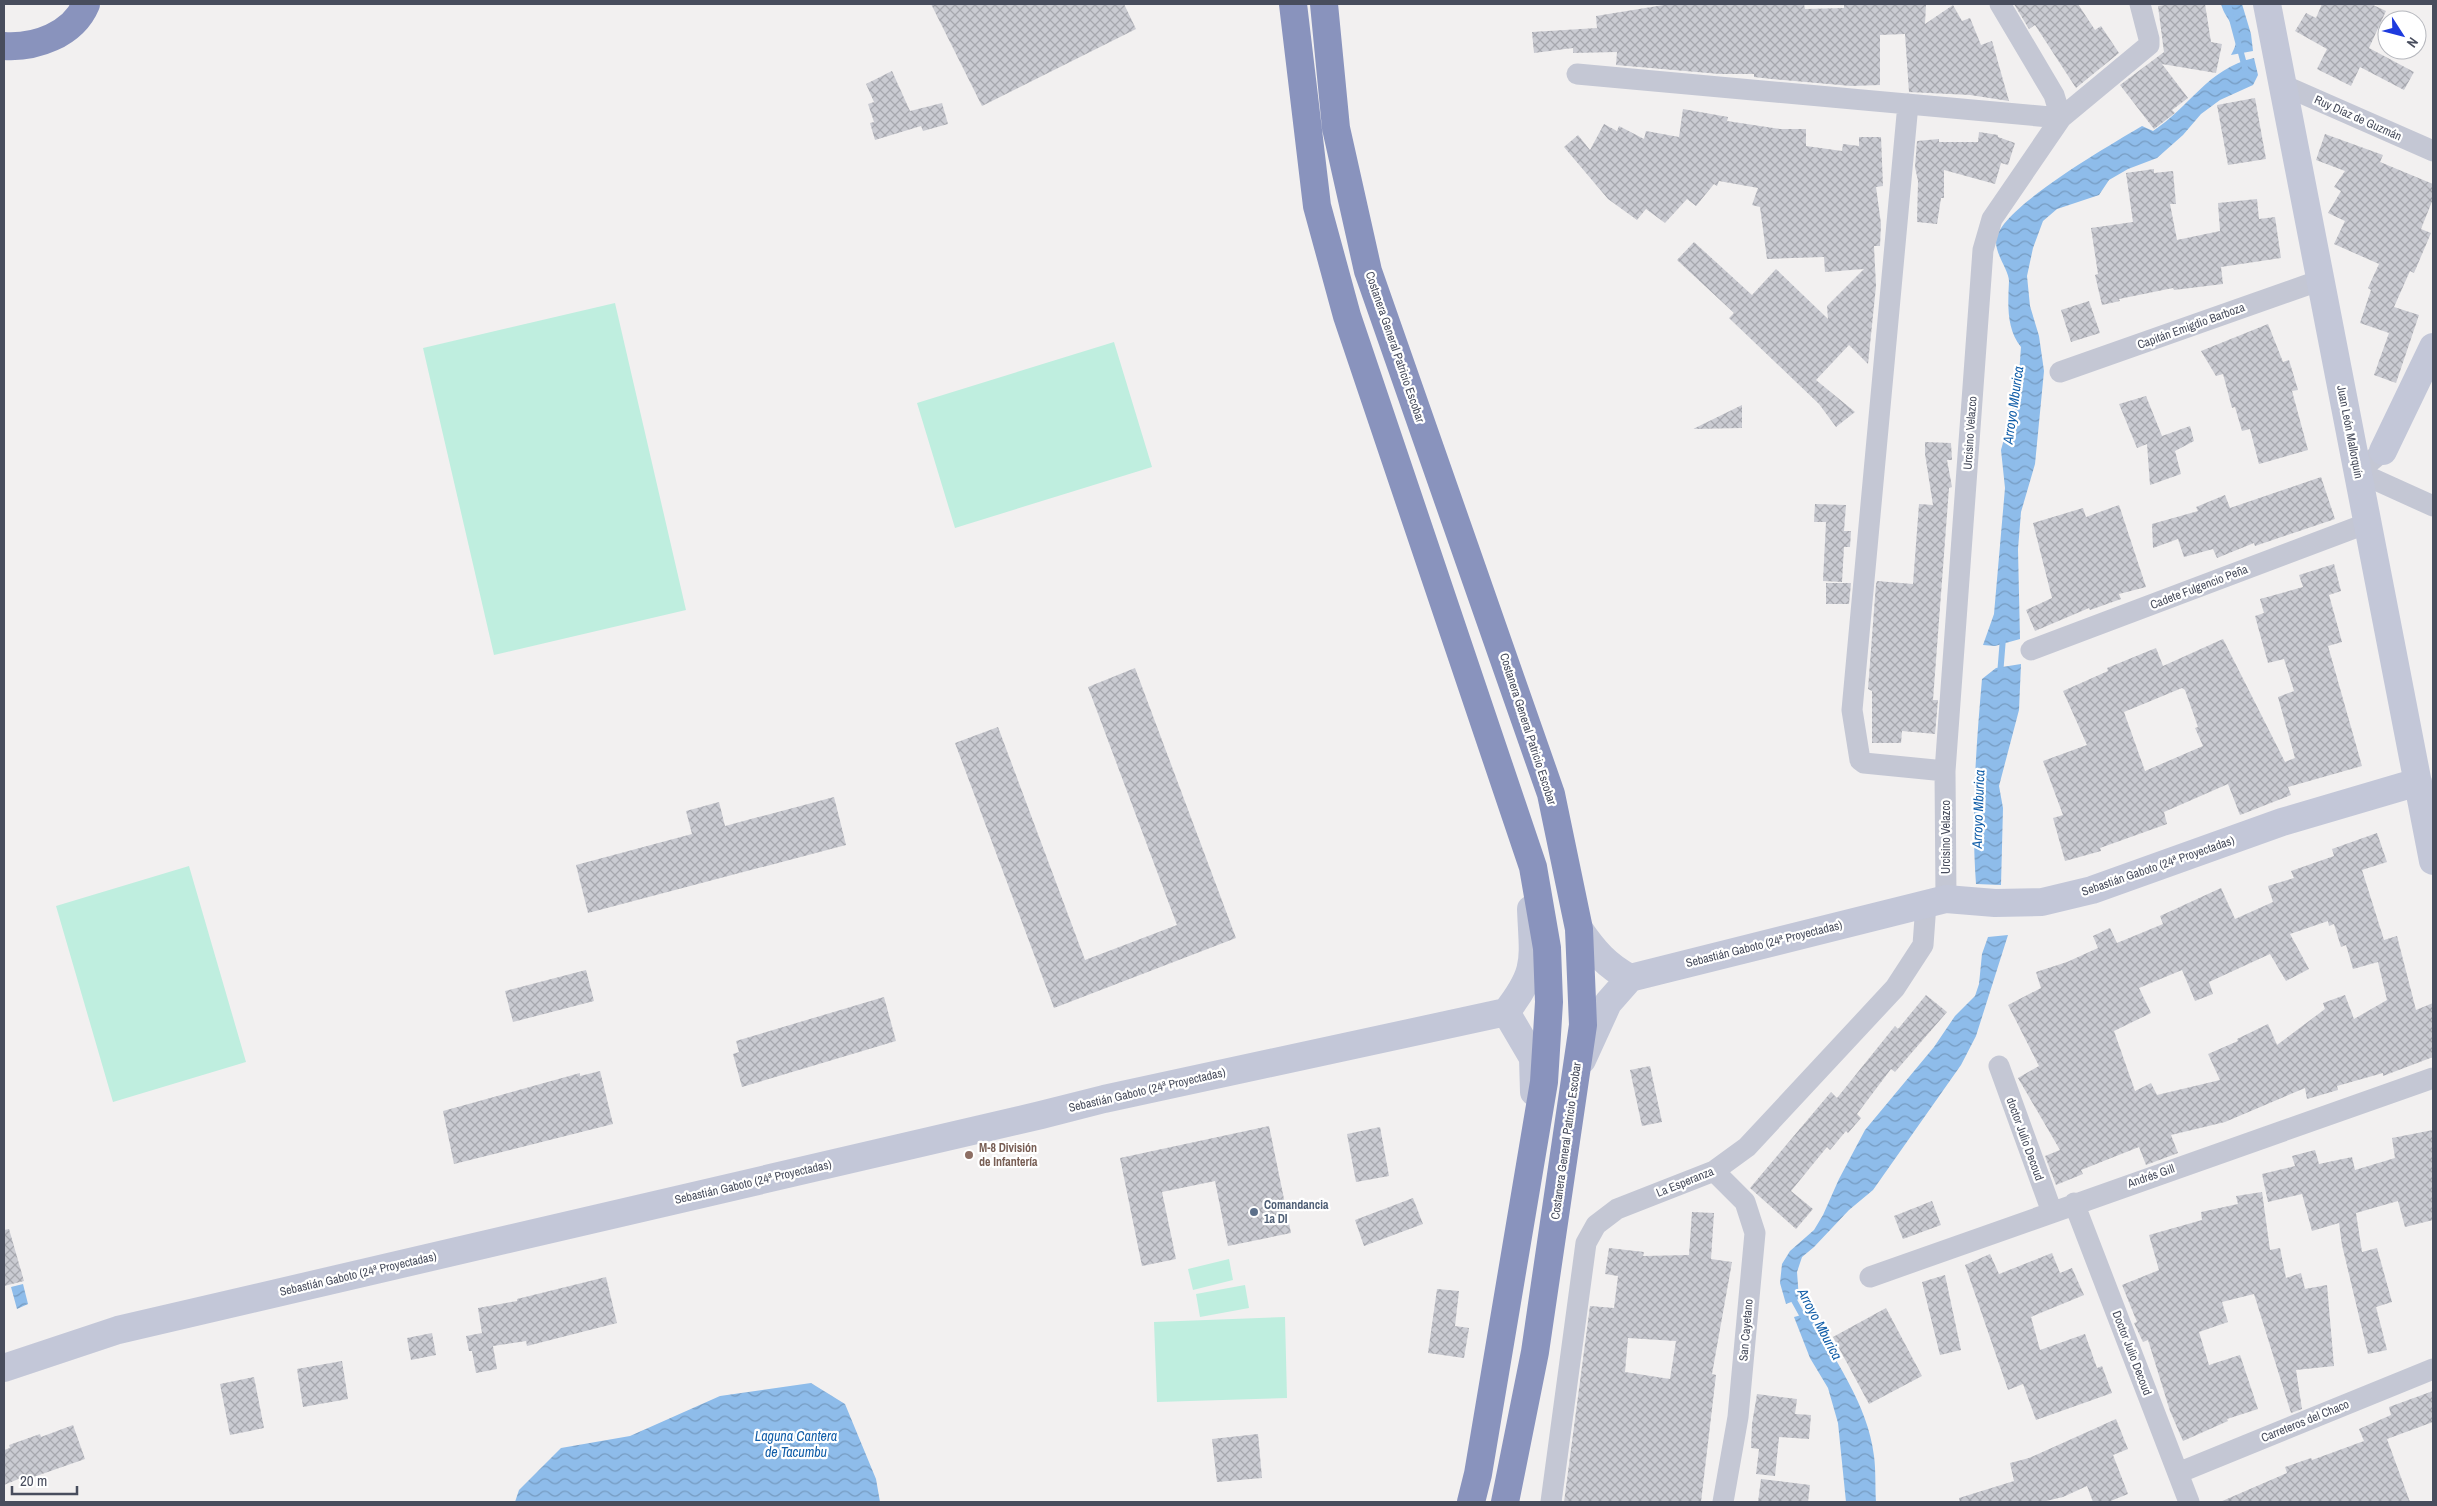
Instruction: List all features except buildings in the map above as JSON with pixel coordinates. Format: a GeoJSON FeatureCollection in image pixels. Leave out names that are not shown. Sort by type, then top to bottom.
{"type":"FeatureCollection","features":[{"type":"Feature","properties":{"kind":"highway"},"geometry":{"type":"LineString","coordinates":[[4,46],[20,47],[46,41],[68,28],[86,4]]}},
{"type":"Feature","properties":{"kind":"highway"},"geometry":{"type":"LineString","coordinates":[[1293,4],[1317,206],[1347,316],[1533,867],[1547,948],[1550,1002],[1544,1082],[1478,1474],[1471,1502]]}},
{"type":"Feature","properties":{"kind":"highway","name":"Costanera General Patricio Escobar"},"geometry":{"type":"LineString","coordinates":[[1324,4],[1336,128],[1368,271],[1551,794],[1580,929],[1583,1024],[1535,1352],[1505,1502]]}},
{"type":"Feature","properties":{"kind":"street"},"geometry":{"type":"LineString","coordinates":[[1577,74],[2061,118],[2054,95],[2000,4]]}},
{"type":"Feature","properties":{"kind":"street","name":"Urcisino Velazco"},"geometry":{"type":"LineString","coordinates":[[1936,902],[1983,250],[1992,219],[2061,118],[2149,45],[2140,4]]}},
{"type":"Feature","properties":{"kind":"street","name":"Juan León Mallorquín"},"geometry":{"type":"LineString","coordinates":[[2268,4],[2433,858]]}},
{"type":"Feature","properties":{"kind":"street","name":"Ruy Díaz de Guzmán"},"geometry":{"type":"LineString","coordinates":[[2283,85],[2433,151]]}},
{"type":"Feature","properties":{"kind":"street"},"geometry":{"type":"LineString","coordinates":[[1908,104],[1852,710],[1860,760],[1864,763],[1945,771]]}},
{"type":"Feature","properties":{"kind":"street","name":"Capitán Emigdio Barboza"},"geometry":{"type":"LineString","coordinates":[[2060,372],[2321,280]]}},
{"type":"Feature","properties":{"kind":"street"},"geometry":{"type":"LineString","coordinates":[[2433,347],[2383,451],[2358,472],[2433,506]]}},
{"type":"Feature","properties":{"kind":"street","name":"Cadete Fulgencio Peña"},"geometry":{"type":"LineString","coordinates":[[2031,650],[2368,523]]}},
{"type":"Feature","properties":{"kind":"street","name":"Sebastián Gaboto (24ª Proyectadas)"},"geometry":{"type":"LineString","coordinates":[[1630,978],[1936,902],[2042,902],[2092,890],[2282,822],[2418,782]]}},
{"type":"Feature","properties":{"kind":"street"},"geometry":{"type":"LineString","coordinates":[[1533,867],[1530,895],[1532,969],[1524,987],[1506,1012],[1533,1058],[1536,1082],[1534,1094],[1538,1118]]}},
{"type":"Feature","properties":{"kind":"street","name":"La Esperanza"},"geometry":{"type":"LineString","coordinates":[[1551,1502],[1586,1243],[1596,1225],[1617,1209],[1714,1171],[1747,1147],[1895,988],[1923,946],[1936,902]]}},
{"type":"Feature","properties":{"kind":"street"},"geometry":{"type":"LineString","coordinates":[[1576,1076],[1598,1022],[1608,1003],[1630,978],[1613,969],[1600,957],[1580,929]]}},
{"type":"Feature","properties":{"kind":"street","name":"Sebastián Gaboto (24ª Proyectadas)"},"geometry":{"type":"LineString","coordinates":[[4,1368],[118,1330],[1041,1115],[1104,1098],[1506,1012]]}},
{"type":"Feature","properties":{"kind":"street","name":"doctor Julio Decoud"},"geometry":{"type":"LineString","coordinates":[[1999,1066],[2052,1212]]}},
{"type":"Feature","properties":{"kind":"street","name":"Andrés Gill"},"geometry":{"type":"LineString","coordinates":[[1870,1277],[2074,1203],[2433,1078]]}},
{"type":"Feature","properties":{"kind":"street","name":"San Cayetano"},"geometry":{"type":"LineString","coordinates":[[1714,1171],[1746,1202],[1755,1233],[1738,1417],[1723,1502]]}},
{"type":"Feature","properties":{"kind":"street","name":"Doctor Julio Decoud"},"geometry":{"type":"LineString","coordinates":[[2074,1203],[2189,1502]]}},
{"type":"Feature","properties":{"kind":"street","name":"Carreteros del Chaco"},"geometry":{"type":"LineString","coordinates":[[2178,1473],[2433,1368]]}},
{"type":"Feature","properties":{"kind":"green space"},"geometry":{"type":"Polygon","coordinates":[[[615,303],[686,610],[494,655],[423,348],[615,303]]]}},
{"type":"Feature","properties":{"kind":"green space"},"geometry":{"type":"Polygon","coordinates":[[[1114,342],[1152,467],[955,528],[917,403],[1114,342]]]}},
{"type":"Feature","properties":{"kind":"green space"},"geometry":{"type":"Polygon","coordinates":[[[189,866],[246,1062],[113,1102],[56,906],[189,866]]]}},
{"type":"Feature","properties":{"kind":"green space"},"geometry":{"type":"Polygon","coordinates":[[[1229,1259],[1233,1280],[1193,1290],[1188,1269],[1229,1259]]]}},
{"type":"Feature","properties":{"kind":"green space"},"geometry":{"type":"Polygon","coordinates":[[[1245,1285],[1249,1308],[1200,1317],[1196,1294],[1245,1285]]]}},
{"type":"Feature","properties":{"kind":"green space"},"geometry":{"type":"Polygon","coordinates":[[[1285,1317],[1287,1398],[1157,1402],[1154,1322],[1285,1317]]]}},
{"type":"Feature","properties":{"kind":"water"},"geometry":{"type":"Polygon","coordinates":[[[2221,4],[2242,4],[2251,34],[2253,51],[2231,55],[2237,39],[2236,33],[2221,4]]]}},
{"type":"Feature","properties":{"kind":"water"},"geometry":{"type":"Polygon","coordinates":[[[2254,58],[2258,75],[2253,85],[2220,100],[2201,114],[2183,135],[2157,158],[2128,169],[2109,180],[2099,195],[2057,209],[2043,221],[2033,248],[2027,276],[2030,306],[2039,336],[2044,371],[2035,464],[2021,512],[2018,549],[2020,639],[1995,646],[1983,645],[1994,614],[2005,488],[2001,450],[2018,388],[2021,347],[2010,324],[2008,307],[2009,281],[1996,242],[2001,229],[2014,213],[2058,178],[2142,126],[2153,131],[2211,80],[2238,63],[2254,58]]]}},
{"type":"Feature","properties":{"kind":"water"},"geometry":{"type":"Polygon","coordinates":[[[2021,664],[2019,710],[1999,786],[2003,808],[2001,885],[1976,884],[1974,807],[1982,679],[1996,668],[2021,664]]]}},
{"type":"Feature","properties":{"kind":"water"},"geometry":{"type":"Polygon","coordinates":[[[2008,935],[1976,1036],[1961,1065],[1873,1190],[1849,1210],[1802,1257],[1797,1272],[1799,1299],[1786,1304],[1780,1283],[1782,1264],[1790,1251],[1814,1230],[1865,1130],[1934,1047],[1955,1016],[1975,996],[1979,984],[1982,954],[1988,937],[2008,935]]]}},
{"type":"Feature","properties":{"kind":"water"},"geometry":{"type":"Polygon","coordinates":[[[23,1284],[28,1304],[17,1309],[11,1287],[23,1284]]]}},
{"type":"Feature","properties":{"kind":"water"},"geometry":{"type":"Polygon","coordinates":[[[1809,1313],[1848,1382],[1865,1418],[1874,1456],[1876,1502],[1846,1502],[1838,1423],[1828,1388],[1810,1358],[1794,1317],[1809,1313]]]}},
{"type":"Feature","properties":{"kind":"water","name":"Laguna Cantera de Tacumbu"},"geometry":{"type":"Polygon","coordinates":[[[811,1383],[845,1404],[876,1479],[880,1502],[515,1502],[519,1490],[561,1448],[630,1436],[720,1396],[811,1383]]]}},
{"type":"Feature","properties":{"kind":"waterway","name":"Arroyo Mburica"},"geometry":{"type":"LineString","coordinates":[[2228,4],[2245,68]]}},
{"type":"Feature","properties":{"kind":"waterway","name":"Arroyo Mburica"},"geometry":{"type":"LineString","coordinates":[[2000,675],[2003,638]]}},
{"type":"Feature","properties":{"kind":"waterway","name":"Arroyo Mburica"},"geometry":{"type":"LineString","coordinates":[[1791,1295],[1806,1322]]}},
{"type":"Feature","properties":{"kind":"place","name":"M-8 División de Infantería"},"geometry":{"type":"Point","coordinates":[969,1155]}},
{"type":"Feature","properties":{"kind":"place","name":"Comandancia 1a DI"},"geometry":{"type":"Point","coordinates":[1254,1212]}}]}
